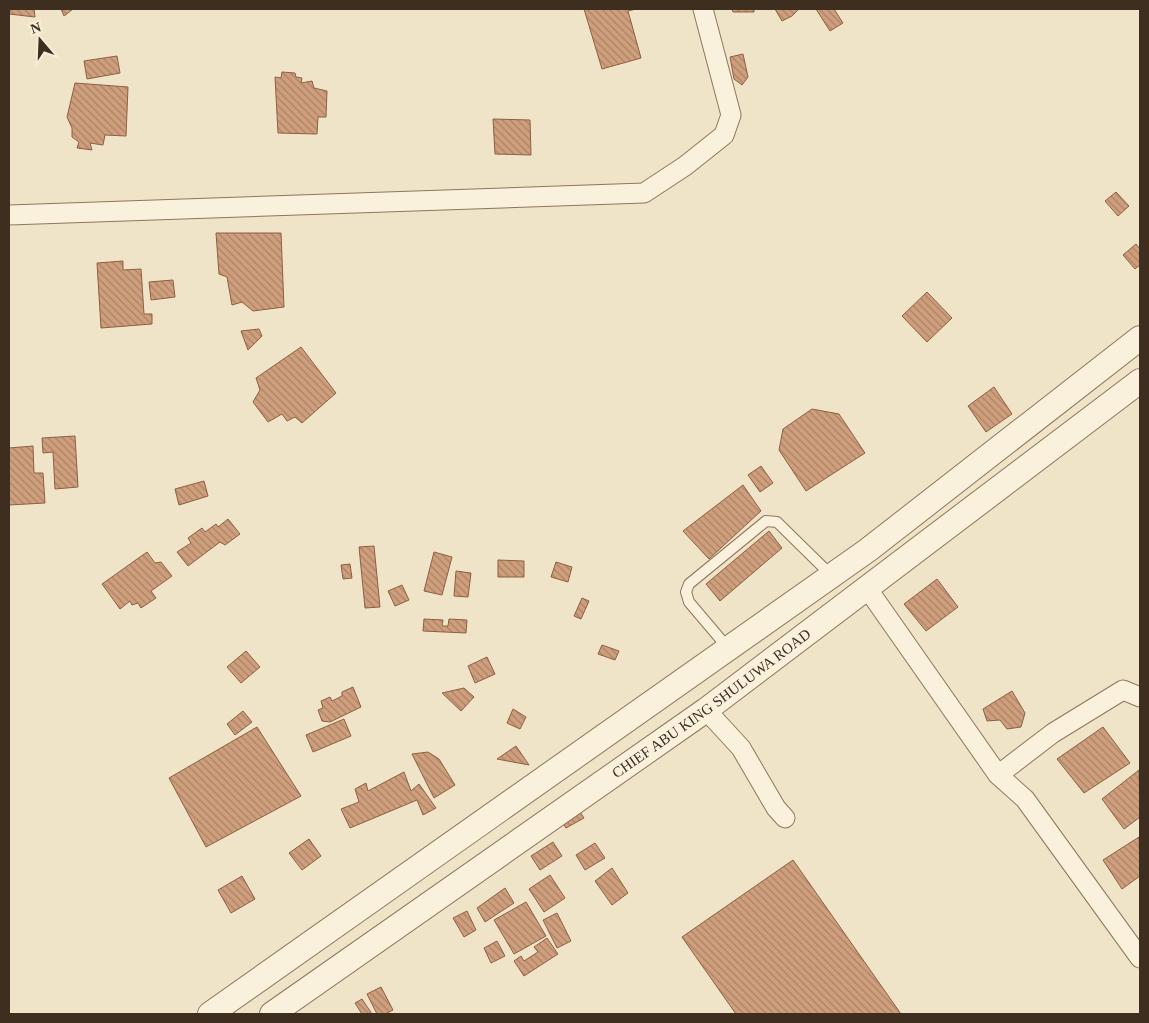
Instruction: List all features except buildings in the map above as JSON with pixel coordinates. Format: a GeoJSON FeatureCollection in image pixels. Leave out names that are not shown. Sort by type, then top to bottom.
{"type":"FeatureCollection","features":[{"type":"Feature","properties":{"kind":"street"},"geometry":{"type":"LineString","coordinates":[[9,215],[644,193],[685,166],[724,135],[731,115],[703,9]]}},
{"type":"Feature","properties":{"kind":"street"},"geometry":{"type":"LineString","coordinates":[[210,1014],[831,575],[1140,338]]}},
{"type":"Feature","properties":{"kind":"street","name":"CHIEF ABU KING SHULUWA ROAD"},"geometry":{"type":"LineString","coordinates":[[272,1014],[706,710],[1140,381]]}},
{"type":"Feature","properties":{"kind":"street"},"geometry":{"type":"LineString","coordinates":[[867,588],[998,775],[1025,799],[1140,958]]}},
{"type":"Feature","properties":{"kind":"street"},"geometry":{"type":"LineString","coordinates":[[998,775],[1053,733],[1123,690],[1140,697]]}},
{"type":"Feature","properties":{"kind":"street"},"geometry":{"type":"LineString","coordinates":[[706,710],[741,748],[776,808],[785,818]]}},
{"type":"Feature","properties":{"kind":"street"},"geometry":{"type":"LineString","coordinates":[[345,919],[364,950]]}},
{"type":"Feature","properties":{"kind":"lane"},"geometry":{"type":"LineString","coordinates":[[728,648],[689,602],[686,592],[689,584],[766,521],[777,522],[831,575]]}}]}
